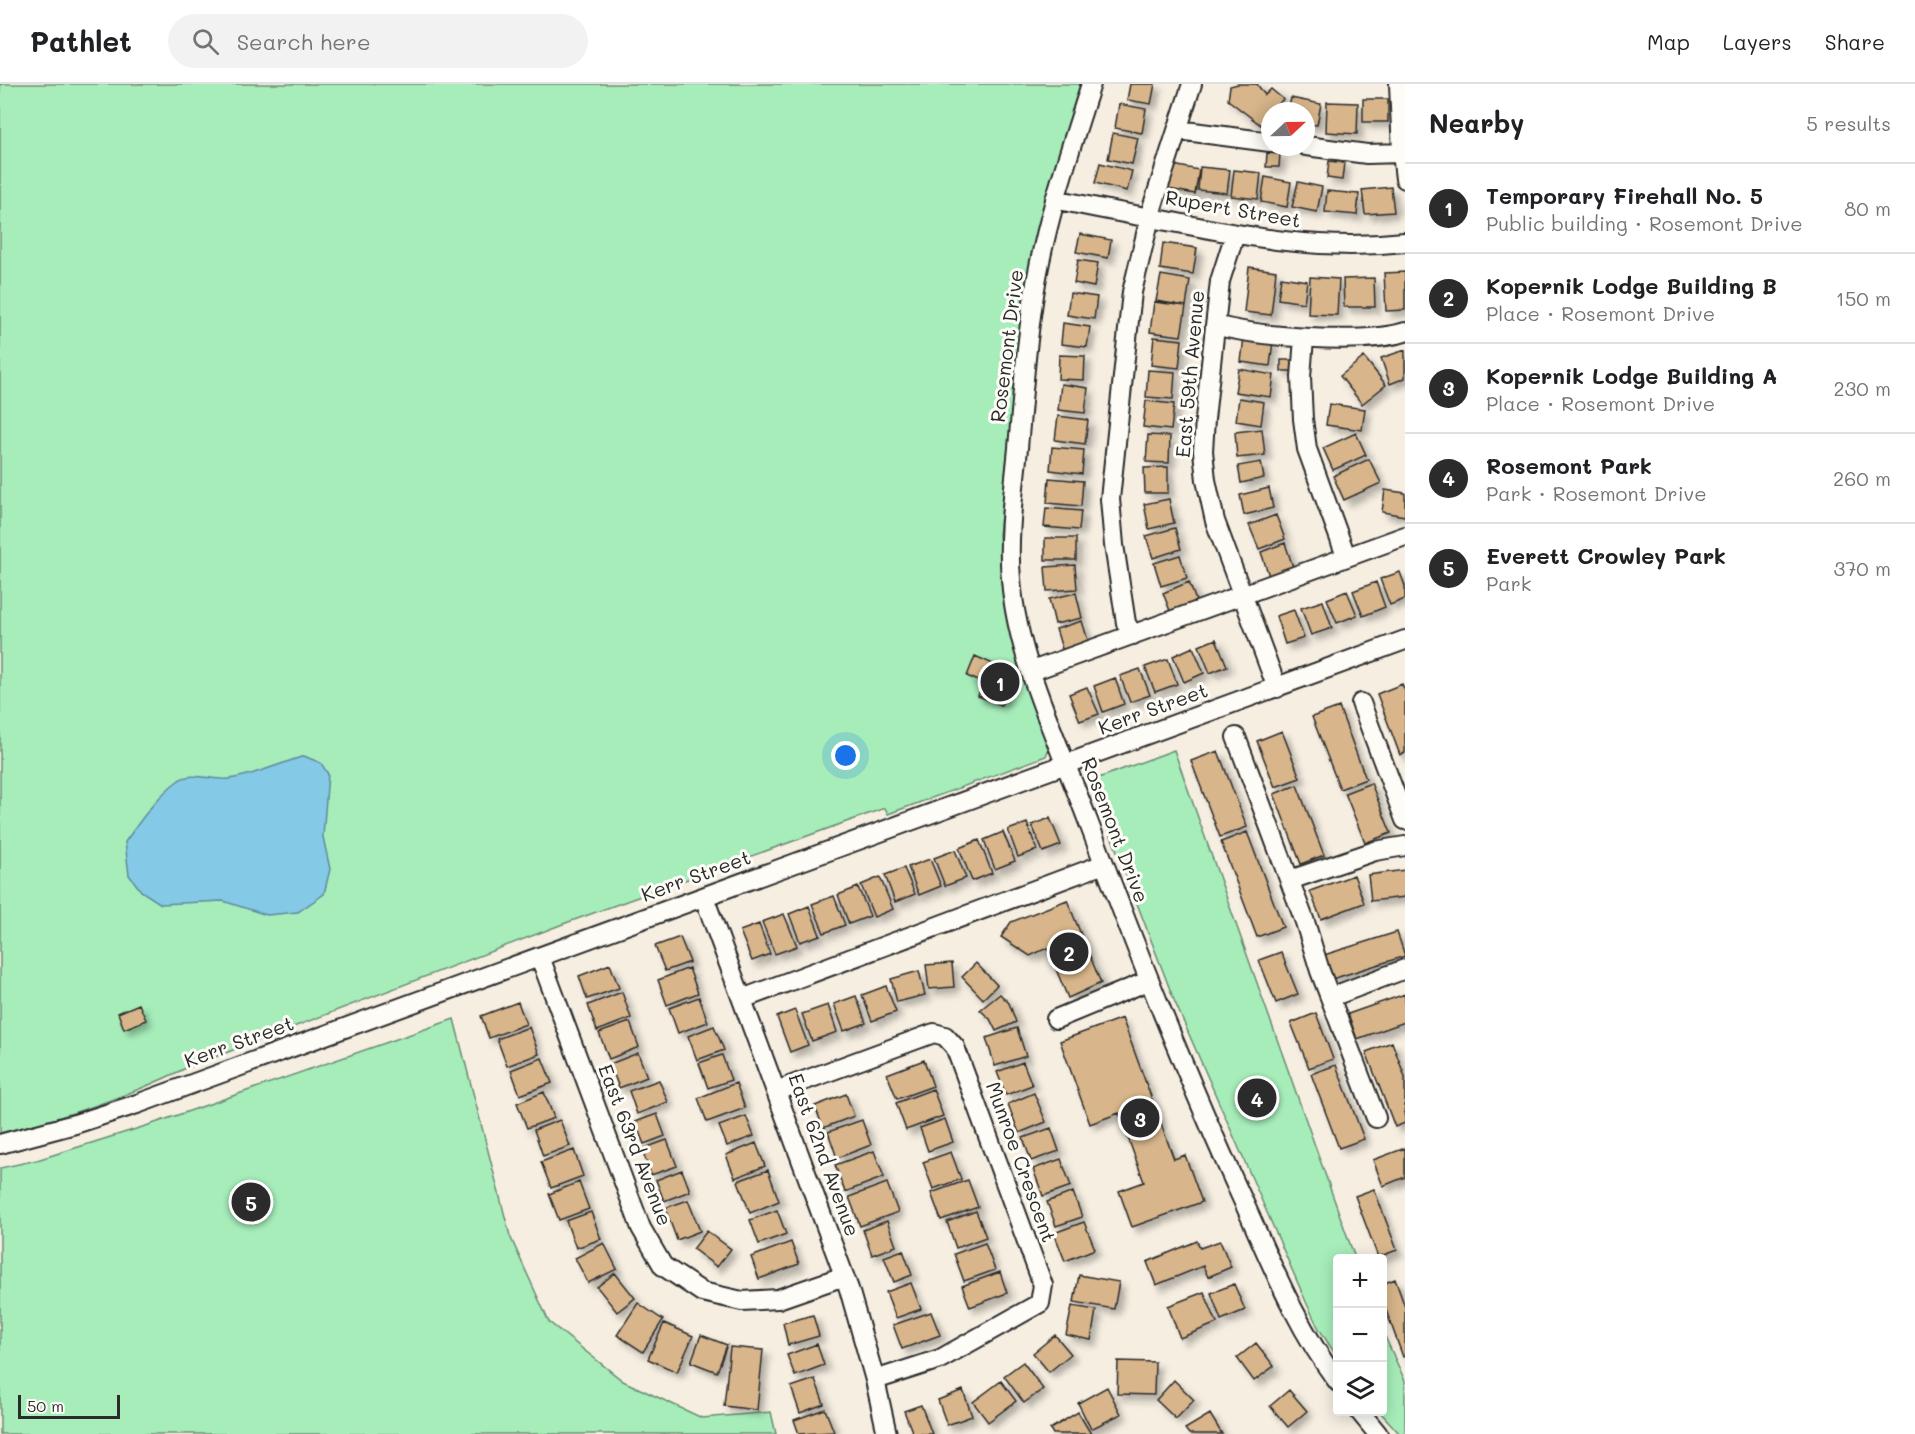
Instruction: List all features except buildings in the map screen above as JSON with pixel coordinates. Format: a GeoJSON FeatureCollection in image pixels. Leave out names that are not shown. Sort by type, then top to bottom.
{"type":"FeatureCollection","features":[{"type":"Feature","properties":{"kind":"street","name":"Rosemont Drive"},"geometry":{"type":"LineString","coordinates":[[1091,84],[1056,199],[1037,278],[1030,324],[1011,527],[1011,580],[1019,631],[1066,764],[1148,981],[1219,1148],[1293,1310],[1333,1375]]}},
{"type":"Feature","properties":{"kind":"street"},"geometry":{"type":"LineString","coordinates":[[1132,635],[1126,623],[1114,546],[1110,499],[1132,292],[1149,218],[1192,84]]}},
{"type":"Feature","properties":{"kind":"street"},"geometry":{"type":"LineString","coordinates":[[1399,84],[1401,153],[1405,179]]}},
{"type":"Feature","properties":{"kind":"street"},"geometry":{"type":"LineString","coordinates":[[1178,130],[1261,140]]}},
{"type":"Feature","properties":{"kind":"street"},"geometry":{"type":"LineString","coordinates":[[1315,147],[1367,154],[1401,153]]}},
{"type":"Feature","properties":{"kind":"street","name":"Rupert Street"},"geometry":{"type":"LineString","coordinates":[[1056,199],[1235,234],[1308,245],[1352,246],[1405,242]]}},
{"type":"Feature","properties":{"kind":"street","name":"East 59th Avenue"},"geometry":{"type":"LineString","coordinates":[[1235,234],[1220,281],[1203,451],[1206,480],[1215,521],[1277,688]]}},
{"type":"Feature","properties":{"kind":"street"},"geometry":{"type":"LineString","coordinates":[[1215,325],[1304,338],[1377,337],[1405,332]]}},
{"type":"Feature","properties":{"kind":"street"},"geometry":{"type":"LineString","coordinates":[[1304,338],[1301,377],[1307,449],[1346,556]]}},
{"type":"Feature","properties":{"kind":"street"},"geometry":{"type":"LineString","coordinates":[[1032,671],[1405,536]]}},
{"type":"Feature","properties":{"kind":"street","name":"Kerr Street"},"geometry":{"type":"LineString","coordinates":[[0,1144],[75,1124],[137,1104],[1405,640]]}},
{"type":"Feature","properties":{"kind":"street"},"geometry":{"type":"LineString","coordinates":[[1361,703],[1405,820]]}},
{"type":"Feature","properties":{"kind":"street"},"geometry":{"type":"LineString","coordinates":[[1236,736],[1376,1118]]}},
{"type":"Feature","properties":{"kind":"street"},"geometry":{"type":"LineString","coordinates":[[1290,880],[1375,851],[1405,846]]}},
{"type":"Feature","properties":{"kind":"street"},"geometry":{"type":"LineString","coordinates":[[742,999],[1104,864]]}},
{"type":"Feature","properties":{"kind":"street","name":"East 62nd Avenue"},"geometry":{"type":"LineString","coordinates":[[704,897],[844,1276],[875,1380],[887,1434]]}},
{"type":"Feature","properties":{"kind":"street","name":"East 63rd Avenue"},"geometry":{"type":"LineString","coordinates":[[540,957],[641,1228],[663,1266],[702,1292],[742,1302],[778,1299],[844,1276]]}},
{"type":"Feature","properties":{"kind":"street"},"geometry":{"type":"LineString","coordinates":[[1331,997],[1405,969]]}},
{"type":"Feature","properties":{"kind":"street"},"geometry":{"type":"LineString","coordinates":[[1056,1019],[1148,981]]}},
{"type":"Feature","properties":{"kind":"street","name":"Munroe Crescent"},"geometry":{"type":"LineString","coordinates":[[777,1091],[933,1034],[945,1036],[955,1047],[1043,1285],[1040,1303],[1030,1309],[940,1359],[875,1380]]}},
{"type":"Feature","properties":{"kind":"street"},"geometry":{"type":"LineString","coordinates":[[1363,1416],[1378,1434]]}},
{"type":"Feature","properties":{"kind":"green space"},"geometry":{"type":"Polygon","coordinates":[[[0,84],[1080,84],[1050,185],[1029,273],[1020,334],[999,535],[1003,590],[1009,627],[1050,745],[1046,756],[888,814],[885,808],[563,924],[186,1068],[95,1106],[0,1133],[0,84]]]}},
{"type":"Feature","properties":{"kind":"green space"},"geometry":{"type":"Polygon","coordinates":[[[1174,750],[1354,1254],[1333,1254],[1333,1351],[1307,1304],[1174,1000],[1092,786],[1092,781],[1174,750]]]}},
{"type":"Feature","properties":{"kind":"green space"},"geometry":{"type":"Polygon","coordinates":[[[454,1019],[510,1236],[549,1322],[623,1381],[702,1418],[771,1412],[776,1434],[0,1434],[0,1168],[37,1160],[152,1124],[454,1019]]]}},
{"type":"Feature","properties":{"kind":"green space"},"geometry":{"type":"Polygon","coordinates":[[[1387,1341],[1405,1381],[1405,1434],[1400,1434],[1384,1416],[1387,1416],[1387,1341]]]}},
{"type":"Feature","properties":{"kind":"water"},"geometry":{"type":"Polygon","coordinates":[[[304,756],[321,763],[328,774],[323,837],[330,869],[324,894],[298,912],[267,915],[223,901],[161,904],[141,891],[129,875],[125,842],[171,786],[191,776],[223,779],[239,777],[304,756]]]}},
{"type":"Feature","properties":{"kind":"place","name":"Temporary Firehall No. 5"},"geometry":{"type":"Point","coordinates":[1000,682]}},
{"type":"Feature","properties":{"kind":"place","name":"Kopernik Lodge Building B"},"geometry":{"type":"Point","coordinates":[1069,952]}},
{"type":"Feature","properties":{"kind":"place","name":"Rosemont Park"},"geometry":{"type":"Point","coordinates":[1257,1098]}},
{"type":"Feature","properties":{"kind":"place","name":"Kopernik Lodge Building A"},"geometry":{"type":"Point","coordinates":[1140,1118]}},
{"type":"Feature","properties":{"kind":"place","name":"Everett Crowley Park"},"geometry":{"type":"Point","coordinates":[251,1202]}}]}
